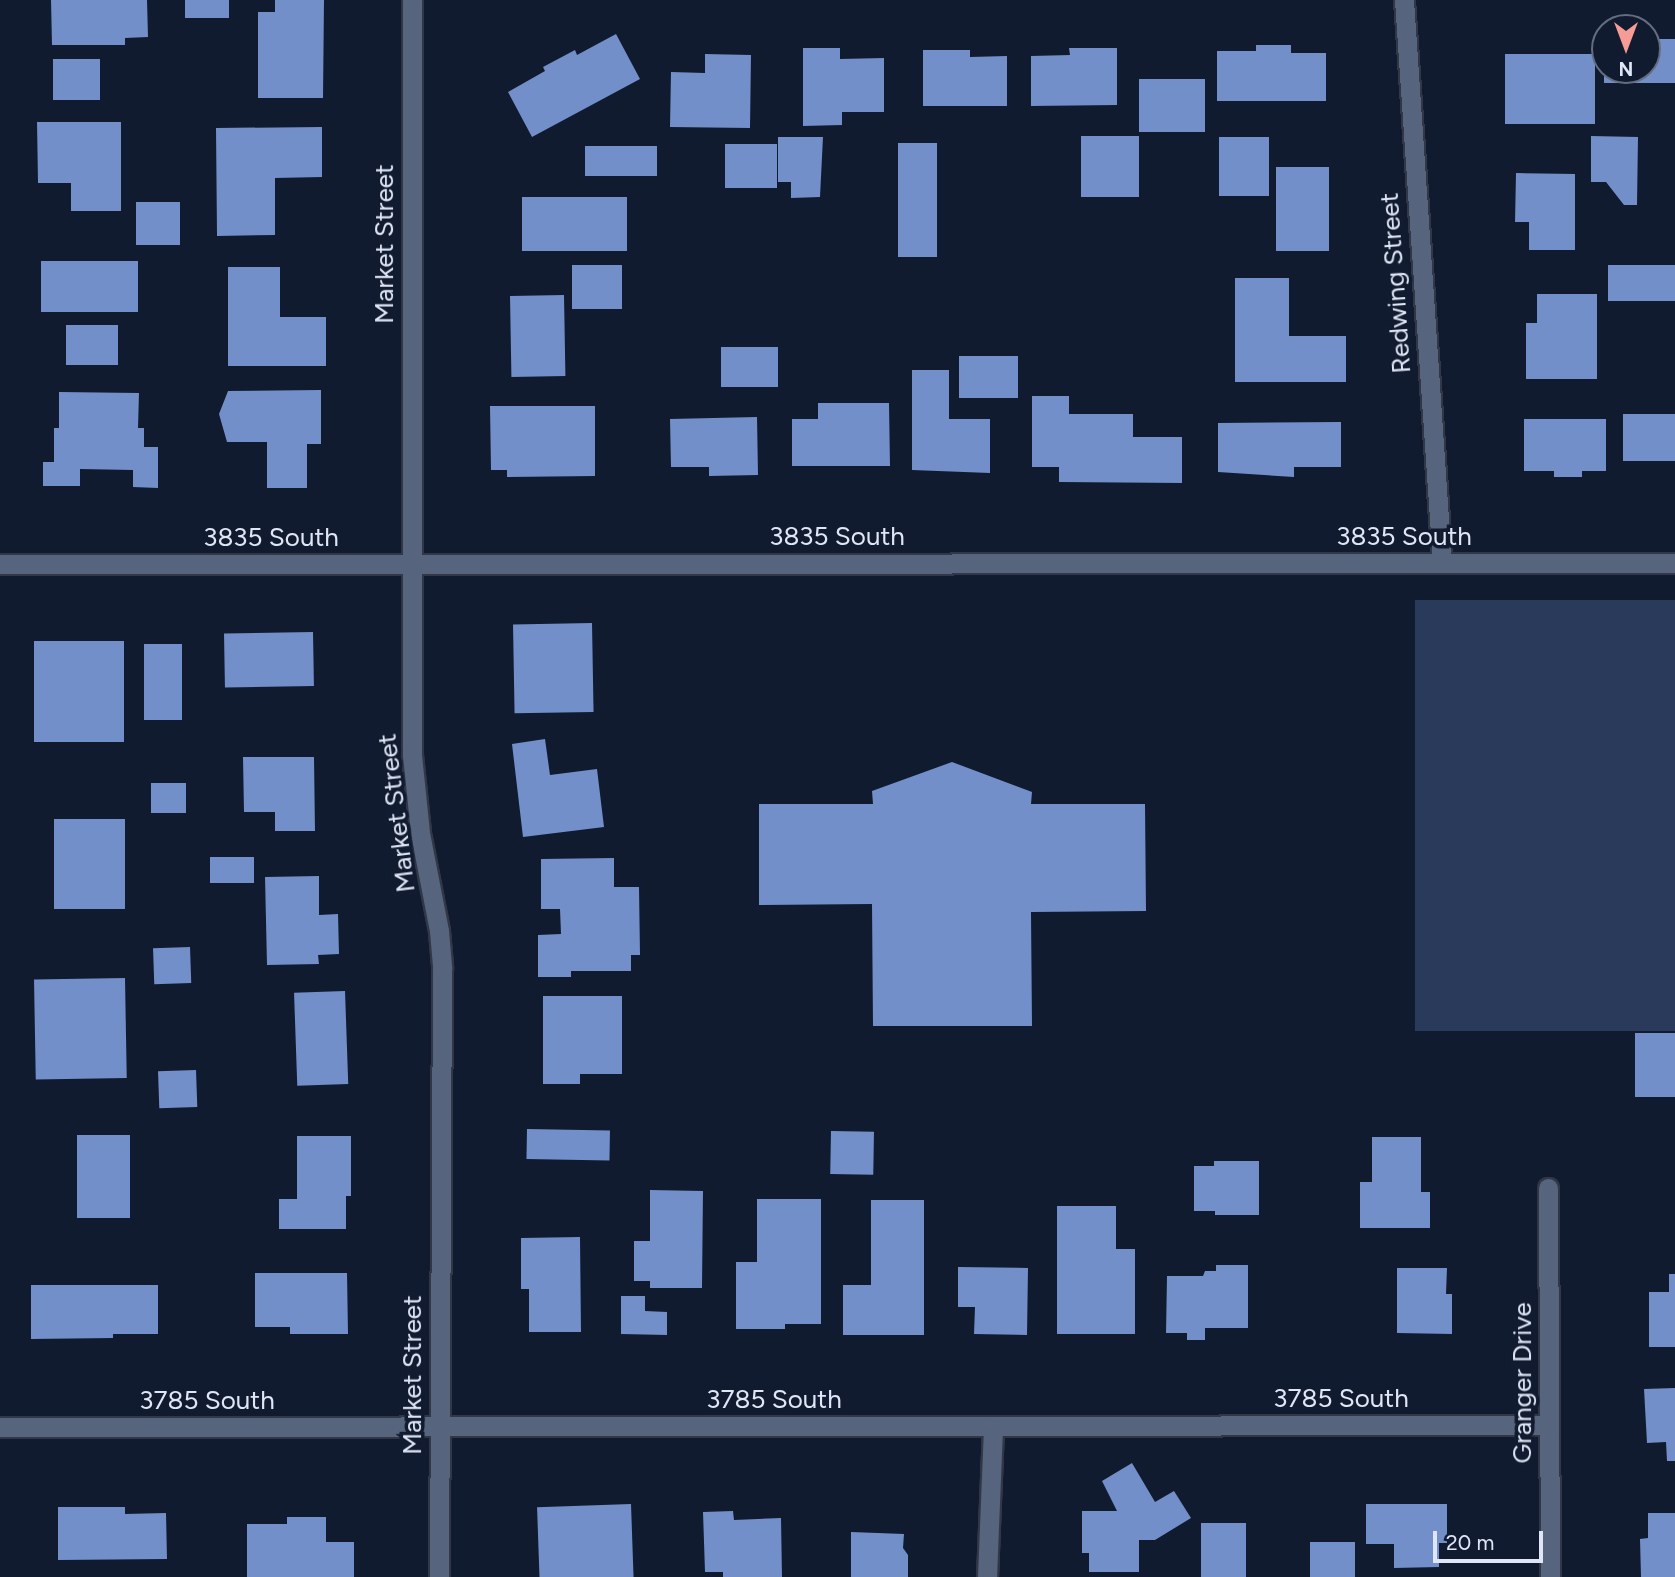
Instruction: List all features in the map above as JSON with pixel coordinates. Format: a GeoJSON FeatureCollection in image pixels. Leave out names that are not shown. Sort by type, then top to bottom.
{"type":"FeatureCollection","features":[{"type":"Feature","properties":{"kind":"street","name":"Market Street"},"geometry":{"type":"LineString","coordinates":[[412,0],[412,755],[420,833],[439,931],[442,969],[439,1577]]}},
{"type":"Feature","properties":{"kind":"street","name":"Redwing Street"},"geometry":{"type":"LineString","coordinates":[[1404,0],[1442,563]]}},
{"type":"Feature","properties":{"kind":"street","name":"3835 South"},"geometry":{"type":"LineString","coordinates":[[0,564],[1675,563]]}},
{"type":"Feature","properties":{"kind":"street","name":"Granger Drive"},"geometry":{"type":"LineString","coordinates":[[1548,1188],[1550,1577]]}},
{"type":"Feature","properties":{"kind":"street","name":"3785 South"},"geometry":{"type":"LineString","coordinates":[[0,1427],[1549,1425]]}},
{"type":"Feature","properties":{"kind":"street"},"geometry":{"type":"LineString","coordinates":[[987,1577],[993,1426]]}},
{"type":"Feature","properties":{"kind":"shaded area"},"geometry":{"type":"Polygon","coordinates":[[[1415,600],[1675,600],[1675,1031],[1415,1031],[1415,600]]]}},
{"type":"Feature","properties":{"kind":"building"},"geometry":{"type":"Polygon","coordinates":[[[51,0],[147,0],[148,37],[125,38],[125,45],[52,45],[51,0]]]}},
{"type":"Feature","properties":{"kind":"building"},"geometry":{"type":"Polygon","coordinates":[[[185,0],[229,0],[229,18],[185,18],[185,0]]]}},
{"type":"Feature","properties":{"kind":"building"},"geometry":{"type":"Polygon","coordinates":[[[275,0],[324,0],[323,98],[258,98],[258,12],[275,12],[275,0]]]}},
{"type":"Feature","properties":{"kind":"building"},"geometry":{"type":"Polygon","coordinates":[[[616,34],[640,79],[532,137],[508,92],[545,71],[543,67],[575,50],[577,55],[616,34]]]}},
{"type":"Feature","properties":{"kind":"building"},"geometry":{"type":"Polygon","coordinates":[[[1661,39],[1675,39],[1675,83],[1661,83],[1661,39]]]}},
{"type":"Feature","properties":{"kind":"building"},"geometry":{"type":"Polygon","coordinates":[[[1256,45],[1291,45],[1291,53],[1326,53],[1326,101],[1217,101],[1217,51],[1256,51],[1256,45]]]}},
{"type":"Feature","properties":{"kind":"building"},"geometry":{"type":"Polygon","coordinates":[[[803,48],[840,48],[840,59],[884,58],[884,112],[842,112],[842,125],[803,126],[803,48]]]}},
{"type":"Feature","properties":{"kind":"building"},"geometry":{"type":"Polygon","coordinates":[[[1069,48],[1117,48],[1117,105],[1031,106],[1031,56],[1070,55],[1069,48]]]}},
{"type":"Feature","properties":{"kind":"building"},"geometry":{"type":"Polygon","coordinates":[[[923,50],[970,50],[970,57],[1007,56],[1007,106],[923,106],[923,50]]]}},
{"type":"Feature","properties":{"kind":"building"},"geometry":{"type":"Polygon","coordinates":[[[705,54],[751,55],[750,128],[670,127],[671,72],[705,73],[705,54]]]}},
{"type":"Feature","properties":{"kind":"building"},"geometry":{"type":"Polygon","coordinates":[[[1505,54],[1591,54],[1591,84],[1595,84],[1595,124],[1505,124],[1505,54]]]}},
{"type":"Feature","properties":{"kind":"building"},"geometry":{"type":"Polygon","coordinates":[[[53,59],[100,59],[100,100],[53,100],[53,59]]]}},
{"type":"Feature","properties":{"kind":"building"},"geometry":{"type":"Polygon","coordinates":[[[1139,79],[1205,79],[1205,132],[1139,132],[1139,79]]]}},
{"type":"Feature","properties":{"kind":"building"},"geometry":{"type":"Polygon","coordinates":[[[37,122],[121,122],[121,211],[71,211],[71,183],[38,183],[37,122]]]}},
{"type":"Feature","properties":{"kind":"building"},"geometry":{"type":"Polygon","coordinates":[[[322,127],[322,177],[275,178],[275,235],[217,236],[216,128],[322,127]]]}},
{"type":"Feature","properties":{"kind":"building"},"geometry":{"type":"Polygon","coordinates":[[[1081,136],[1139,136],[1139,197],[1081,197],[1081,136]]]}},
{"type":"Feature","properties":{"kind":"building"},"geometry":{"type":"Polygon","coordinates":[[[1591,136],[1638,137],[1637,205],[1624,205],[1606,182],[1591,182],[1591,136]]]}},
{"type":"Feature","properties":{"kind":"building"},"geometry":{"type":"Polygon","coordinates":[[[778,137],[823,137],[820,197],[791,198],[791,182],[778,182],[778,137]]]}},
{"type":"Feature","properties":{"kind":"building"},"geometry":{"type":"Polygon","coordinates":[[[1219,137],[1269,137],[1269,196],[1219,196],[1219,137]]]}},
{"type":"Feature","properties":{"kind":"building"},"geometry":{"type":"Polygon","coordinates":[[[898,143],[937,143],[937,257],[898,257],[898,143]]]}},
{"type":"Feature","properties":{"kind":"building"},"geometry":{"type":"Polygon","coordinates":[[[725,144],[777,144],[777,188],[725,188],[725,144]]]}},
{"type":"Feature","properties":{"kind":"building"},"geometry":{"type":"Polygon","coordinates":[[[585,146],[657,146],[657,176],[585,176],[585,146]]]}},
{"type":"Feature","properties":{"kind":"building"},"geometry":{"type":"Polygon","coordinates":[[[1276,167],[1329,167],[1329,251],[1276,251],[1276,167]]]}},
{"type":"Feature","properties":{"kind":"building"},"geometry":{"type":"Polygon","coordinates":[[[1516,173],[1575,174],[1575,250],[1529,250],[1529,222],[1515,222],[1516,173]]]}},
{"type":"Feature","properties":{"kind":"building"},"geometry":{"type":"Polygon","coordinates":[[[522,197],[627,197],[627,251],[522,251],[522,197]]]}},
{"type":"Feature","properties":{"kind":"building"},"geometry":{"type":"Polygon","coordinates":[[[136,202],[180,202],[180,245],[136,245],[136,202]]]}},
{"type":"Feature","properties":{"kind":"building"},"geometry":{"type":"Polygon","coordinates":[[[41,261],[138,261],[138,312],[41,312],[41,261]]]}},
{"type":"Feature","properties":{"kind":"building"},"geometry":{"type":"Polygon","coordinates":[[[572,265],[622,265],[622,309],[572,309],[572,265]]]}},
{"type":"Feature","properties":{"kind":"building"},"geometry":{"type":"Polygon","coordinates":[[[1608,265],[1675,265],[1675,301],[1608,301],[1608,265]]]}},
{"type":"Feature","properties":{"kind":"building"},"geometry":{"type":"Polygon","coordinates":[[[228,267],[280,267],[280,317],[326,317],[326,366],[228,366],[228,267]]]}},
{"type":"Feature","properties":{"kind":"building"},"geometry":{"type":"Polygon","coordinates":[[[1235,278],[1289,278],[1289,336],[1346,336],[1346,382],[1235,382],[1235,278]]]}},
{"type":"Feature","properties":{"kind":"building"},"geometry":{"type":"Polygon","coordinates":[[[1537,294],[1597,294],[1597,379],[1526,379],[1526,323],[1537,323],[1537,294]]]}},
{"type":"Feature","properties":{"kind":"building"},"geometry":{"type":"Polygon","coordinates":[[[564,295],[565,376],[511,377],[510,296],[564,295]]]}},
{"type":"Feature","properties":{"kind":"building"},"geometry":{"type":"Polygon","coordinates":[[[66,325],[118,325],[118,365],[66,365],[66,325]]]}},
{"type":"Feature","properties":{"kind":"building"},"geometry":{"type":"Polygon","coordinates":[[[721,347],[778,347],[778,387],[721,387],[721,347]]]}},
{"type":"Feature","properties":{"kind":"building"},"geometry":{"type":"Polygon","coordinates":[[[959,356],[1018,356],[1018,398],[959,398],[959,356]]]}},
{"type":"Feature","properties":{"kind":"building"},"geometry":{"type":"Polygon","coordinates":[[[912,370],[949,370],[949,419],[990,419],[990,473],[912,470],[912,370]]]}},
{"type":"Feature","properties":{"kind":"building"},"geometry":{"type":"Polygon","coordinates":[[[321,390],[321,444],[307,444],[307,488],[267,488],[267,442],[227,442],[219,414],[228,391],[321,390]]]}},
{"type":"Feature","properties":{"kind":"building"},"geometry":{"type":"Polygon","coordinates":[[[59,392],[139,393],[138,428],[144,428],[144,447],[158,447],[158,488],[133,487],[133,470],[80,469],[80,486],[43,486],[43,462],[54,462],[54,428],[59,428],[59,392]]]}},
{"type":"Feature","properties":{"kind":"building"},"geometry":{"type":"Polygon","coordinates":[[[1032,396],[1069,396],[1069,414],[1133,414],[1133,437],[1182,437],[1182,483],[1059,482],[1059,467],[1032,467],[1032,396]]]}},
{"type":"Feature","properties":{"kind":"building"},"geometry":{"type":"Polygon","coordinates":[[[818,403],[889,403],[890,466],[792,466],[792,419],[818,419],[818,403]]]}},
{"type":"Feature","properties":{"kind":"building"},"geometry":{"type":"Polygon","coordinates":[[[490,406],[595,406],[595,476],[507,477],[507,470],[491,470],[490,406]]]}},
{"type":"Feature","properties":{"kind":"building"},"geometry":{"type":"Polygon","coordinates":[[[1623,414],[1675,414],[1675,461],[1623,461],[1623,414]]]}},
{"type":"Feature","properties":{"kind":"building"},"geometry":{"type":"Polygon","coordinates":[[[757,417],[758,475],[709,476],[709,467],[671,467],[670,419],[757,417]]]}},
{"type":"Feature","properties":{"kind":"building"},"geometry":{"type":"Polygon","coordinates":[[[1524,419],[1606,419],[1606,471],[1582,471],[1582,477],[1554,477],[1554,471],[1524,471],[1524,419]]]}},
{"type":"Feature","properties":{"kind":"building"},"geometry":{"type":"Polygon","coordinates":[[[1341,422],[1341,467],[1294,467],[1294,477],[1218,472],[1218,423],[1341,422]]]}},
{"type":"Feature","properties":{"kind":"building"},"geometry":{"type":"Polygon","coordinates":[[[592,623],[594,712],[515,713],[513,624],[592,623]]]}},
{"type":"Feature","properties":{"kind":"building"},"geometry":{"type":"Polygon","coordinates":[[[313,632],[314,686],[225,688],[224,634],[313,632]]]}},
{"type":"Feature","properties":{"kind":"building"},"geometry":{"type":"Polygon","coordinates":[[[34,641],[124,641],[124,742],[34,742],[34,641]]]}},
{"type":"Feature","properties":{"kind":"building"},"geometry":{"type":"Polygon","coordinates":[[[144,644],[182,644],[182,720],[144,720],[144,644]]]}},
{"type":"Feature","properties":{"kind":"building"},"geometry":{"type":"Polygon","coordinates":[[[545,739],[550,775],[597,769],[604,827],[523,837],[512,744],[545,739]]]}},
{"type":"Feature","properties":{"kind":"building"},"geometry":{"type":"Polygon","coordinates":[[[243,757],[314,757],[315,831],[275,831],[275,812],[244,812],[243,757]]]}},
{"type":"Feature","properties":{"kind":"building"},"geometry":{"type":"Polygon","coordinates":[[[952,762],[1032,792],[1031,804],[1145,804],[1146,911],[1031,912],[1032,1026],[873,1026],[872,904],[759,905],[759,804],[873,804],[872,791],[952,762]]]}},
{"type":"Feature","properties":{"kind":"building"},"geometry":{"type":"Polygon","coordinates":[[[151,783],[186,783],[186,813],[151,813],[151,783]]]}},
{"type":"Feature","properties":{"kind":"building"},"geometry":{"type":"Polygon","coordinates":[[[54,819],[125,819],[125,909],[54,909],[54,819]]]}},
{"type":"Feature","properties":{"kind":"building"},"geometry":{"type":"Polygon","coordinates":[[[210,857],[254,857],[254,883],[210,883],[210,857]]]}},
{"type":"Feature","properties":{"kind":"building"},"geometry":{"type":"Polygon","coordinates":[[[614,858],[614,887],[639,887],[640,955],[631,955],[631,971],[571,971],[571,977],[538,977],[538,935],[561,934],[560,909],[541,909],[541,859],[614,858]]]}},
{"type":"Feature","properties":{"kind":"building"},"geometry":{"type":"Polygon","coordinates":[[[319,876],[319,915],[338,914],[339,954],[318,955],[319,964],[267,965],[265,877],[319,876]]]}},
{"type":"Feature","properties":{"kind":"building"},"geometry":{"type":"Polygon","coordinates":[[[190,947],[191,983],[154,984],[153,948],[190,947]]]}},
{"type":"Feature","properties":{"kind":"building"},"geometry":{"type":"Polygon","coordinates":[[[125,978],[127,1078],[36,1080],[34,980],[125,978]]]}},
{"type":"Feature","properties":{"kind":"building"},"geometry":{"type":"Polygon","coordinates":[[[345,991],[348,1084],[297,1086],[294,993],[345,991]]]}},
{"type":"Feature","properties":{"kind":"building"},"geometry":{"type":"Polygon","coordinates":[[[543,996],[622,996],[622,1074],[580,1074],[580,1084],[543,1084],[543,996]]]}},
{"type":"Feature","properties":{"kind":"building"},"geometry":{"type":"Polygon","coordinates":[[[1635,1033],[1675,1033],[1675,1097],[1635,1097],[1635,1033]]]}},
{"type":"Feature","properties":{"kind":"building"},"geometry":{"type":"Polygon","coordinates":[[[196,1070],[197,1107],[159,1108],[158,1071],[196,1070]]]}},
{"type":"Feature","properties":{"kind":"building"},"geometry":{"type":"Polygon","coordinates":[[[527,1129],[610,1130],[609,1160],[526,1159],[527,1129]]]}},
{"type":"Feature","properties":{"kind":"building"},"geometry":{"type":"Polygon","coordinates":[[[831,1131],[874,1132],[873,1175],[830,1174],[831,1131]]]}},
{"type":"Feature","properties":{"kind":"building"},"geometry":{"type":"Polygon","coordinates":[[[77,1135],[130,1135],[130,1218],[77,1218],[77,1135]]]}},
{"type":"Feature","properties":{"kind":"building"},"geometry":{"type":"Polygon","coordinates":[[[297,1136],[351,1136],[351,1196],[346,1196],[346,1229],[279,1229],[279,1199],[297,1199],[297,1136]]]}},
{"type":"Feature","properties":{"kind":"building"},"geometry":{"type":"Polygon","coordinates":[[[1372,1137],[1421,1137],[1421,1192],[1430,1192],[1430,1228],[1360,1228],[1360,1182],[1372,1182],[1372,1137]]]}},
{"type":"Feature","properties":{"kind":"building"},"geometry":{"type":"Polygon","coordinates":[[[1214,1161],[1259,1161],[1259,1215],[1215,1215],[1215,1211],[1194,1211],[1194,1166],[1214,1166],[1214,1161]]]}},
{"type":"Feature","properties":{"kind":"building"},"geometry":{"type":"Polygon","coordinates":[[[650,1190],[703,1191],[702,1288],[650,1288],[650,1281],[634,1281],[634,1241],[650,1241],[650,1190]]]}},
{"type":"Feature","properties":{"kind":"building"},"geometry":{"type":"Polygon","coordinates":[[[757,1199],[821,1199],[821,1324],[785,1324],[785,1329],[736,1329],[736,1262],[757,1262],[757,1199]]]}},
{"type":"Feature","properties":{"kind":"building"},"geometry":{"type":"Polygon","coordinates":[[[871,1200],[924,1200],[924,1335],[843,1335],[843,1285],[871,1285],[871,1200]]]}},
{"type":"Feature","properties":{"kind":"building"},"geometry":{"type":"Polygon","coordinates":[[[1057,1206],[1116,1206],[1116,1249],[1135,1249],[1135,1334],[1057,1334],[1057,1206]]]}},
{"type":"Feature","properties":{"kind":"building"},"geometry":{"type":"Polygon","coordinates":[[[580,1237],[581,1332],[529,1332],[529,1289],[521,1289],[521,1238],[580,1237]]]}},
{"type":"Feature","properties":{"kind":"building"},"geometry":{"type":"Polygon","coordinates":[[[1216,1265],[1248,1265],[1248,1328],[1205,1328],[1205,1340],[1187,1340],[1187,1333],[1166,1333],[1167,1276],[1203,1276],[1205,1271],[1216,1271],[1216,1265]]]}},
{"type":"Feature","properties":{"kind":"building"},"geometry":{"type":"Polygon","coordinates":[[[958,1267],[1028,1268],[1027,1335],[974,1334],[975,1307],[958,1307],[958,1267]]]}},
{"type":"Feature","properties":{"kind":"building"},"geometry":{"type":"Polygon","coordinates":[[[1397,1268],[1447,1268],[1446,1294],[1452,1294],[1452,1334],[1397,1333],[1397,1268]]]}},
{"type":"Feature","properties":{"kind":"building"},"geometry":{"type":"Polygon","coordinates":[[[255,1273],[347,1273],[348,1334],[290,1334],[290,1327],[255,1327],[255,1273]]]}},
{"type":"Feature","properties":{"kind":"building"},"geometry":{"type":"Polygon","coordinates":[[[1669,1274],[1675,1274],[1675,1347],[1649,1347],[1649,1292],[1669,1292],[1669,1274]]]}},
{"type":"Feature","properties":{"kind":"building"},"geometry":{"type":"Polygon","coordinates":[[[31,1285],[158,1285],[158,1334],[113,1334],[113,1338],[31,1339],[31,1285]]]}},
{"type":"Feature","properties":{"kind":"building"},"geometry":{"type":"Polygon","coordinates":[[[621,1296],[645,1296],[645,1311],[667,1312],[667,1335],[621,1334],[621,1296]]]}},
{"type":"Feature","properties":{"kind":"building"},"geometry":{"type":"Polygon","coordinates":[[[1675,1388],[1675,1461],[1667,1461],[1666,1442],[1647,1443],[1644,1389],[1675,1388]]]}},
{"type":"Feature","properties":{"kind":"building"},"geometry":{"type":"Polygon","coordinates":[[[1132,1463],[1155,1502],[1174,1491],[1191,1518],[1155,1540],[1139,1540],[1139,1572],[1089,1572],[1089,1553],[1082,1553],[1082,1511],[1117,1511],[1102,1481],[1132,1463]]]}},
{"type":"Feature","properties":{"kind":"building"},"geometry":{"type":"Polygon","coordinates":[[[631,1504],[634,1577],[539,1577],[537,1507],[631,1504]]]}},
{"type":"Feature","properties":{"kind":"building"},"geometry":{"type":"Polygon","coordinates":[[[1366,1504],[1447,1504],[1447,1543],[1439,1543],[1439,1567],[1394,1568],[1394,1544],[1366,1544],[1366,1504]]]}},
{"type":"Feature","properties":{"kind":"building"},"geometry":{"type":"Polygon","coordinates":[[[58,1507],[125,1507],[125,1514],[166,1513],[167,1559],[58,1560],[58,1507]]]}},
{"type":"Feature","properties":{"kind":"building"},"geometry":{"type":"Polygon","coordinates":[[[733,1511],[734,1520],[781,1518],[782,1577],[723,1577],[723,1572],[705,1572],[703,1512],[733,1511]]]}},
{"type":"Feature","properties":{"kind":"building"},"geometry":{"type":"Polygon","coordinates":[[[1648,1513],[1675,1513],[1675,1577],[1641,1577],[1640,1539],[1648,1538],[1648,1513]]]}},
{"type":"Feature","properties":{"kind":"building"},"geometry":{"type":"Polygon","coordinates":[[[287,1517],[326,1517],[326,1542],[354,1542],[354,1577],[247,1577],[247,1524],[287,1524],[287,1517]]]}},
{"type":"Feature","properties":{"kind":"building"},"geometry":{"type":"Polygon","coordinates":[[[1201,1523],[1246,1523],[1246,1577],[1201,1577],[1201,1523]]]}},
{"type":"Feature","properties":{"kind":"building"},"geometry":{"type":"Polygon","coordinates":[[[851,1532],[904,1534],[903,1548],[908,1555],[908,1577],[851,1577],[851,1532]]]}},
{"type":"Feature","properties":{"kind":"building"},"geometry":{"type":"Polygon","coordinates":[[[1310,1542],[1355,1542],[1355,1577],[1310,1577],[1310,1542]]]}}]}
